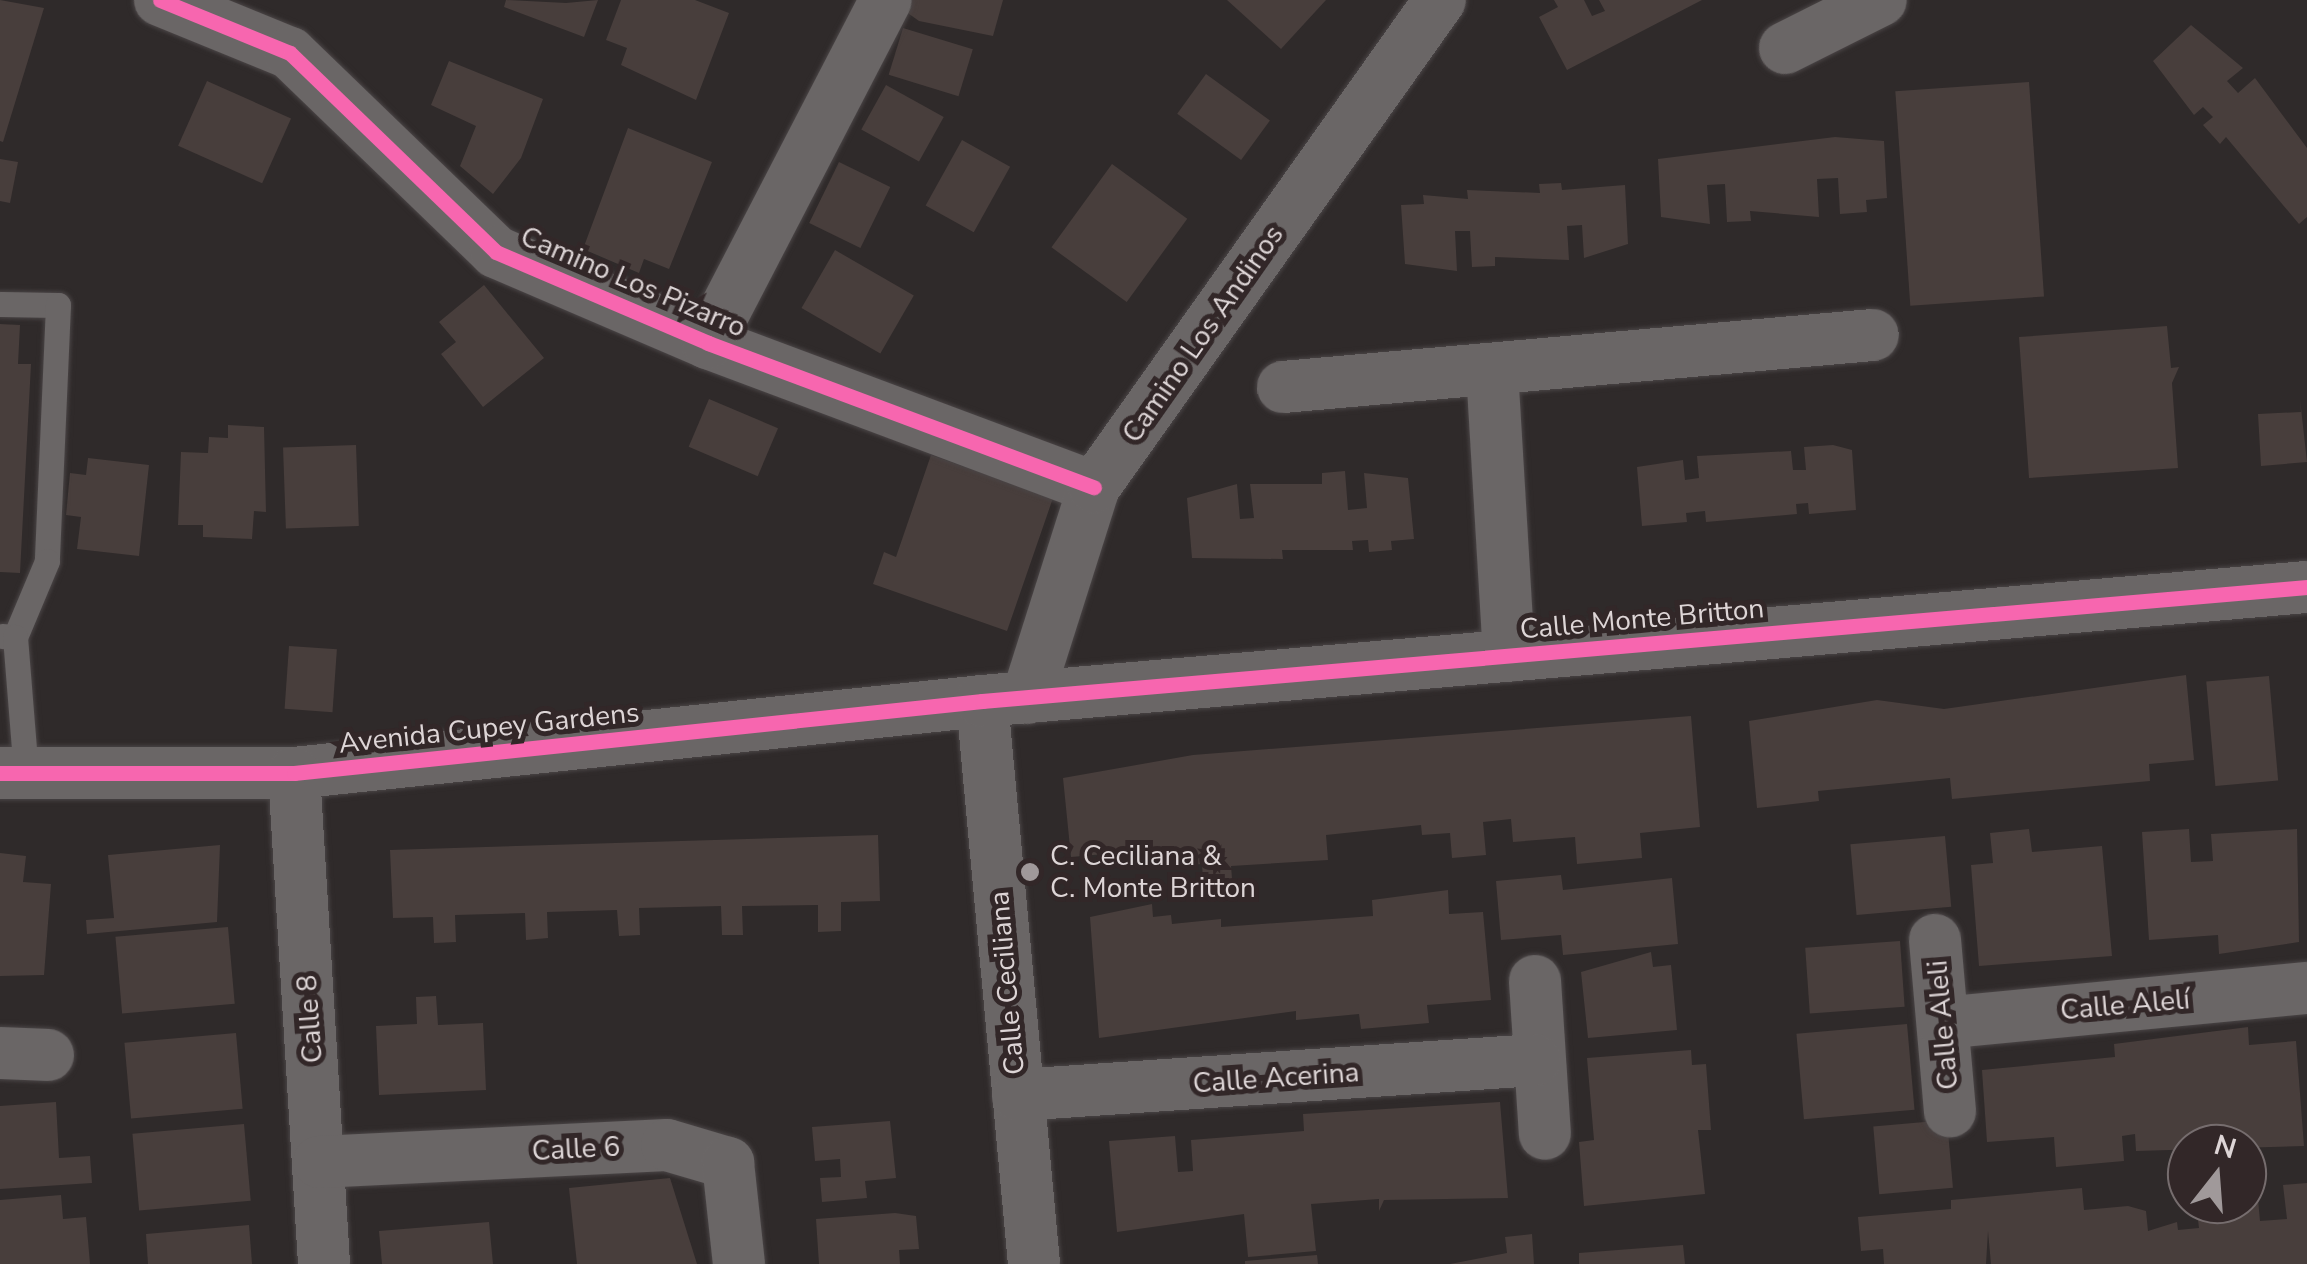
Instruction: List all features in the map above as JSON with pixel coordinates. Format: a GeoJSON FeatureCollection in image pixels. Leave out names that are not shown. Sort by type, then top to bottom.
{"type":"FeatureCollection","features":[{"type":"Feature","properties":{"kind":"street","name":"Camino Los Pizarro"},"geometry":{"type":"LineString","coordinates":[[160,0],[290,53],[496,252],[708,343],[1094,486]]}},
{"type":"Feature","properties":{"kind":"street"},"geometry":{"type":"LineString","coordinates":[[708,343],[886,0]]}},
{"type":"Feature","properties":{"kind":"street","name":"Camino Los Andinos"},"geometry":{"type":"LineString","coordinates":[[1005,700],[1094,486],[1440,0]]}},
{"type":"Feature","properties":{"kind":"street"},"geometry":{"type":"LineString","coordinates":[[1785,48],[1881,0]]}},
{"type":"Feature","properties":{"kind":"street"},"geometry":{"type":"LineString","coordinates":[[1283,386],[1873,335]]}},
{"type":"Feature","properties":{"kind":"street"},"geometry":{"type":"LineString","coordinates":[[1492,370],[1509,655]]}},
{"type":"Feature","properties":{"kind":"street","name":"Calle Monte Britton"},"geometry":{"type":"LineString","coordinates":[[1005,700],[2307,588]]}},
{"type":"Feature","properties":{"kind":"street","name":"Avenida Cupey Gardens"},"geometry":{"type":"LineString","coordinates":[[13,773],[294,773],[1005,700]]}},
{"type":"Feature","properties":{"kind":"street","name":"Calle Ceciliana"},"geometry":{"type":"LineString","coordinates":[[1005,700],[1018,1096],[1034,1264]]}},
{"type":"Feature","properties":{"kind":"street","name":"Calle 8"},"geometry":{"type":"LineString","coordinates":[[294,773],[324,1264]]}},
{"type":"Feature","properties":{"kind":"street","name":"Calle Aleli"},"geometry":{"type":"LineString","coordinates":[[1935,940],[1950,1110]]}},
{"type":"Feature","properties":{"kind":"street"},"geometry":{"type":"LineString","coordinates":[[1536,980],[1535,1060],[1545,1134]]}},
{"type":"Feature","properties":{"kind":"street","name":"Calle Alelí"},"geometry":{"type":"LineString","coordinates":[[1944,1023],[2307,988]]}},
{"type":"Feature","properties":{"kind":"street","name":"Calle Acerina"},"geometry":{"type":"LineString","coordinates":[[1018,1096],[1535,1060]]}},
{"type":"Feature","properties":{"kind":"street","name":"Calle 6"},"geometry":{"type":"LineString","coordinates":[[319,1162],[667,1145],[728,1163],[738,1264]]}},
{"type":"Feature","properties":{"kind":"lane"},"geometry":{"type":"LineString","coordinates":[[0,304],[58,305],[47,562],[7,636],[13,773]]}},
{"type":"Feature","properties":{"kind":"building"},"geometry":{"type":"Polygon","coordinates":[[[0,0],[44,8],[3,142],[0,141],[0,0]]]}},
{"type":"Feature","properties":{"kind":"building"},"geometry":{"type":"Polygon","coordinates":[[[506,0],[598,0],[584,37],[504,7],[506,0]]]}},
{"type":"Feature","properties":{"kind":"building"},"geometry":{"type":"Polygon","coordinates":[[[621,0],[695,0],[729,13],[696,100],[621,65],[627,48],[606,40],[621,0]]]}},
{"type":"Feature","properties":{"kind":"building"},"geometry":{"type":"Polygon","coordinates":[[[905,0],[1003,0],[993,36],[919,21],[902,9],[905,0]]]}},
{"type":"Feature","properties":{"kind":"building"},"geometry":{"type":"Polygon","coordinates":[[[1227,0],[1326,0],[1281,49],[1227,0]]]}},
{"type":"Feature","properties":{"kind":"building"},"geometry":{"type":"Polygon","coordinates":[[[1554,0],[1584,0],[1592,16],[1605,11],[1599,0],[1702,0],[1567,70],[1539,17],[1558,7],[1554,0]]]}},
{"type":"Feature","properties":{"kind":"building"},"geometry":{"type":"Polygon","coordinates":[[[2191,25],[2243,68],[2227,81],[2238,93],[2255,78],[2307,148],[2307,217],[2299,224],[2226,137],[2220,144],[2203,125],[2213,117],[2203,107],[2194,115],[2153,61],[2191,25]]]}},
{"type":"Feature","properties":{"kind":"building"},"geometry":{"type":"Polygon","coordinates":[[[903,28],[973,49],[958,96],[889,75],[903,28]]]}},
{"type":"Feature","properties":{"kind":"building"},"geometry":{"type":"Polygon","coordinates":[[[449,61],[543,99],[521,158],[493,194],[460,166],[476,126],[431,105],[449,61]]]}},
{"type":"Feature","properties":{"kind":"building"},"geometry":{"type":"Polygon","coordinates":[[[1206,74],[1270,120],[1241,160],[1177,114],[1206,74]]]}},
{"type":"Feature","properties":{"kind":"building"},"geometry":{"type":"Polygon","coordinates":[[[207,81],[291,118],[262,183],[178,146],[207,81]]]}},
{"type":"Feature","properties":{"kind":"building"},"geometry":{"type":"Polygon","coordinates":[[[2029,82],[2044,296],[1910,306],[1895,91],[2029,82]]]}},
{"type":"Feature","properties":{"kind":"building"},"geometry":{"type":"Polygon","coordinates":[[[886,85],[944,117],[919,162],[861,130],[886,85]]]}},
{"type":"Feature","properties":{"kind":"building"},"geometry":{"type":"Polygon","coordinates":[[[628,128],[712,162],[669,269],[644,259],[639,273],[583,249],[628,128]]]}},
{"type":"Feature","properties":{"kind":"building"},"geometry":{"type":"Polygon","coordinates":[[[1835,137],[1884,141],[1887,198],[1866,200],[1867,212],[1840,214],[1838,178],[1817,179],[1819,217],[1750,211],[1751,221],[1727,222],[1725,184],[1707,185],[1710,224],[1661,217],[1658,159],[1835,137]]]}},
{"type":"Feature","properties":{"kind":"building"},"geometry":{"type":"Polygon","coordinates":[[[962,140],[1010,167],[974,232],[926,206],[962,140]]]}},
{"type":"Feature","properties":{"kind":"building"},"geometry":{"type":"Polygon","coordinates":[[[0,159],[18,162],[10,203],[0,201],[0,159]]]}},
{"type":"Feature","properties":{"kind":"building"},"geometry":{"type":"Polygon","coordinates":[[[839,162],[890,187],[860,248],[809,223],[839,162]]]}},
{"type":"Feature","properties":{"kind":"building"},"geometry":{"type":"Polygon","coordinates":[[[1112,164],[1187,219],[1127,302],[1051,247],[1112,164]]]}},
{"type":"Feature","properties":{"kind":"building"},"geometry":{"type":"Polygon","coordinates":[[[1561,183],[1562,190],[1625,185],[1628,244],[1584,258],[1582,225],[1567,226],[1569,260],[1495,257],[1495,266],[1472,267],[1470,231],[1455,231],[1457,271],[1405,264],[1401,205],[1424,204],[1423,195],[1468,199],[1467,190],[1540,193],[1539,184],[1561,183]]]}},
{"type":"Feature","properties":{"kind":"building"},"geometry":{"type":"Polygon","coordinates":[[[835,250],[914,296],[880,354],[802,308],[835,250]]]}},
{"type":"Feature","properties":{"kind":"building"},"geometry":{"type":"Polygon","coordinates":[[[484,285],[544,358],[483,407],[441,354],[456,342],[439,322],[484,285]]]}},
{"type":"Feature","properties":{"kind":"building"},"geometry":{"type":"Polygon","coordinates":[[[0,324],[20,325],[18,364],[31,364],[20,573],[0,572],[0,324]]]}},
{"type":"Feature","properties":{"kind":"building"},"geometry":{"type":"Polygon","coordinates":[[[2167,326],[2171,368],[2179,367],[2172,383],[2178,468],[2029,478],[2019,337],[2167,326]]]}},
{"type":"Feature","properties":{"kind":"building"},"geometry":{"type":"Polygon","coordinates":[[[709,399],[778,428],[758,476],[689,447],[709,399]]]}},
{"type":"Feature","properties":{"kind":"building"},"geometry":{"type":"Polygon","coordinates":[[[2300,399],[2307,462],[2261,466],[2258,414],[2301,412],[2300,399]]]}},
{"type":"Feature","properties":{"kind":"building"},"geometry":{"type":"Polygon","coordinates":[[[228,425],[264,427],[266,512],[254,511],[252,539],[203,537],[203,525],[178,525],[181,452],[208,453],[209,437],[228,438],[228,425]]]}},
{"type":"Feature","properties":{"kind":"building"},"geometry":{"type":"Polygon","coordinates":[[[356,445],[359,526],[286,528],[283,448],[356,445]]]}},
{"type":"Feature","properties":{"kind":"building"},"geometry":{"type":"Polygon","coordinates":[[[1833,445],[1852,450],[1856,510],[1809,514],[1808,503],[1796,504],[1797,514],[1706,522],[1705,511],[1686,513],[1687,522],[1642,526],[1637,467],[1683,460],[1685,480],[1699,478],[1697,456],[1791,451],[1793,470],[1806,470],[1804,447],[1833,445]]]}},
{"type":"Feature","properties":{"kind":"building"},"geometry":{"type":"Polygon","coordinates":[[[931,455],[1053,498],[1007,631],[873,584],[884,552],[896,557],[931,455]]]}},
{"type":"Feature","properties":{"kind":"building"},"geometry":{"type":"Polygon","coordinates":[[[88,458],[149,465],[139,556],[77,549],[81,517],[66,515],[70,473],[86,475],[88,458]]]}},
{"type":"Feature","properties":{"kind":"building"},"geometry":{"type":"Polygon","coordinates":[[[1345,471],[1348,510],[1367,508],[1364,473],[1408,478],[1414,539],[1391,541],[1392,550],[1369,552],[1368,540],[1352,541],[1353,550],[1282,550],[1283,559],[1192,558],[1187,498],[1237,484],[1240,519],[1254,518],[1250,484],[1322,484],[1322,473],[1345,471]]]}},
{"type":"Feature","properties":{"kind":"building"},"geometry":{"type":"Polygon","coordinates":[[[289,646],[337,649],[332,712],[285,709],[289,646]]]}},
{"type":"Feature","properties":{"kind":"building"},"geometry":{"type":"Polygon","coordinates":[[[2186,675],[2194,760],[2149,764],[2150,781],[1952,799],[1950,778],[1818,791],[1819,801],[1757,808],[1749,721],[1877,700],[1944,709],[2186,675]]]}},
{"type":"Feature","properties":{"kind":"building"},"geometry":{"type":"Polygon","coordinates":[[[2269,676],[2278,781],[2215,786],[2206,681],[2269,676]]]}},
{"type":"Feature","properties":{"kind":"building"},"geometry":{"type":"Polygon","coordinates":[[[1691,716],[1700,827],[1640,833],[1642,858],[1577,864],[1575,837],[1513,842],[1511,819],[1483,822],[1486,855],[1452,858],[1450,833],[1422,835],[1421,825],[1326,835],[1328,860],[1231,866],[1233,891],[1204,894],[1202,864],[1140,869],[1138,851],[1071,857],[1063,778],[1193,755],[1691,716]]]}},
{"type":"Feature","properties":{"kind":"building"},"geometry":{"type":"Polygon","coordinates":[[[2029,829],[2032,852],[2102,846],[2112,956],[1979,966],[1971,865],[1993,863],[1990,833],[2029,829]]]}},
{"type":"Feature","properties":{"kind":"building"},"geometry":{"type":"Polygon","coordinates":[[[2189,829],[2191,862],[2213,861],[2211,834],[2297,829],[2299,942],[2219,954],[2218,935],[2149,940],[2142,832],[2189,829]]]}},
{"type":"Feature","properties":{"kind":"building"},"geometry":{"type":"Polygon","coordinates":[[[878,835],[880,901],[841,902],[841,931],[818,932],[818,905],[742,906],[743,935],[722,935],[721,906],[639,908],[640,935],[619,936],[617,910],[547,912],[548,938],[526,940],[525,913],[455,915],[456,942],[434,943],[433,917],[393,918],[390,850],[878,835]]]}},
{"type":"Feature","properties":{"kind":"building"},"geometry":{"type":"Polygon","coordinates":[[[1945,836],[1951,907],[1857,915],[1850,844],[1945,836]]]}},
{"type":"Feature","properties":{"kind":"building"},"geometry":{"type":"Polygon","coordinates":[[[220,845],[217,922],[87,934],[86,920],[114,918],[108,855],[220,845]]]}},
{"type":"Feature","properties":{"kind":"building"},"geometry":{"type":"Polygon","coordinates":[[[0,853],[26,856],[23,882],[51,884],[44,975],[0,976],[0,853]]]}},
{"type":"Feature","properties":{"kind":"building"},"geometry":{"type":"Polygon","coordinates":[[[1561,875],[1563,890],[1672,878],[1678,944],[1563,955],[1561,935],[1501,940],[1496,881],[1561,875]]]}},
{"type":"Feature","properties":{"kind":"building"},"geometry":{"type":"Polygon","coordinates":[[[1448,890],[1449,914],[1483,912],[1491,1000],[1427,1005],[1429,1023],[1361,1029],[1359,1014],[1296,1020],[1296,1011],[1099,1038],[1090,917],[1152,904],[1153,917],[1171,915],[1172,924],[1221,919],[1221,927],[1373,916],[1372,900],[1448,890]]]}},
{"type":"Feature","properties":{"kind":"building"},"geometry":{"type":"Polygon","coordinates":[[[228,927],[235,1004],[122,1014],[115,937],[228,927]]]}},
{"type":"Feature","properties":{"kind":"building"},"geometry":{"type":"Polygon","coordinates":[[[1900,941],[1905,1007],[1810,1013],[1805,948],[1900,941]]]}},
{"type":"Feature","properties":{"kind":"building"},"geometry":{"type":"Polygon","coordinates":[[[1651,952],[1653,967],[1671,965],[1677,1030],[1588,1038],[1581,972],[1651,952]]]}},
{"type":"Feature","properties":{"kind":"building"},"geometry":{"type":"Polygon","coordinates":[[[436,996],[438,1025],[483,1023],[486,1090],[379,1095],[376,1026],[417,1024],[416,997],[436,996]]]}},
{"type":"Feature","properties":{"kind":"building"},"geometry":{"type":"Polygon","coordinates":[[[1907,1024],[1914,1110],[1804,1119],[1796,1034],[1907,1024]]]}},
{"type":"Feature","properties":{"kind":"building"},"geometry":{"type":"Polygon","coordinates":[[[2248,1027],[2249,1045],[2296,1041],[2304,1146],[2267,1147],[2267,1124],[2167,1124],[2167,1150],[2136,1151],[2135,1134],[2122,1136],[2124,1161],[2056,1167],[2054,1137],[1987,1142],[1982,1070],[2115,1057],[2114,1044],[2248,1027]]]}},
{"type":"Feature","properties":{"kind":"building"},"geometry":{"type":"Polygon","coordinates":[[[236,1033],[243,1109],[131,1118],[124,1043],[236,1033]]]}},
{"type":"Feature","properties":{"kind":"building"},"geometry":{"type":"Polygon","coordinates":[[[1691,1050],[1692,1065],[1706,1064],[1711,1130],[1698,1130],[1705,1194],[1584,1206],[1579,1142],[1594,1140],[1587,1058],[1691,1050]]]}},
{"type":"Feature","properties":{"kind":"building"},"geometry":{"type":"Polygon","coordinates":[[[56,1102],[59,1158],[90,1156],[92,1183],[0,1189],[0,1106],[56,1102]]]}},
{"type":"Feature","properties":{"kind":"building"},"geometry":{"type":"Polygon","coordinates":[[[1500,1102],[1508,1198],[1384,1200],[1379,1211],[1379,1199],[1311,1204],[1316,1251],[1248,1257],[1244,1214],[1117,1232],[1109,1141],[1175,1136],[1178,1172],[1193,1171],[1191,1140],[1304,1131],[1303,1114],[1500,1102]]]}},
{"type":"Feature","properties":{"kind":"building"},"geometry":{"type":"Polygon","coordinates":[[[1947,1120],[1953,1188],[1879,1194],[1873,1126],[1947,1120]]]}},
{"type":"Feature","properties":{"kind":"building"},"geometry":{"type":"Polygon","coordinates":[[[890,1121],[896,1178],[865,1181],[867,1198],[822,1202],[820,1178],[841,1177],[840,1159],[815,1161],[812,1127],[890,1121]]]}},
{"type":"Feature","properties":{"kind":"building"},"geometry":{"type":"Polygon","coordinates":[[[244,1124],[251,1201],[139,1210],[132,1134],[244,1124]]]}},
{"type":"Feature","properties":{"kind":"building"},"geometry":{"type":"Polygon","coordinates":[[[670,1178],[697,1264],[577,1264],[569,1188],[670,1178]]]}},
{"type":"Feature","properties":{"kind":"building"},"geometry":{"type":"Polygon","coordinates":[[[2307,1183],[2307,1264],[1991,1264],[1988,1231],[1986,1264],[1884,1264],[1883,1249],[1861,1251],[1858,1217],[1951,1209],[1951,1200],[2082,1188],[2084,1210],[2128,1206],[2146,1211],[2148,1231],[2171,1224],[2177,1224],[2178,1230],[2199,1228],[2198,1224],[2267,1224],[2267,1220],[2287,1219],[2283,1185],[2307,1183]]]}},
{"type":"Feature","properties":{"kind":"building"},"geometry":{"type":"Polygon","coordinates":[[[61,1195],[63,1219],[86,1217],[90,1264],[0,1264],[0,1200],[61,1195]]]}},
{"type":"Feature","properties":{"kind":"building"},"geometry":{"type":"Polygon","coordinates":[[[895,1213],[916,1216],[919,1249],[899,1250],[900,1264],[819,1264],[816,1219],[895,1213]]]}},
{"type":"Feature","properties":{"kind":"building"},"geometry":{"type":"Polygon","coordinates":[[[489,1222],[493,1264],[382,1264],[379,1231],[489,1222]]]}},
{"type":"Feature","properties":{"kind":"building"},"geometry":{"type":"Polygon","coordinates":[[[249,1225],[252,1264],[148,1264],[146,1234],[249,1225]]]}},
{"type":"Feature","properties":{"kind":"building"},"geometry":{"type":"Polygon","coordinates":[[[1532,1234],[1534,1264],[1450,1264],[1507,1253],[1505,1237],[1532,1234]]]}},
{"type":"Feature","properties":{"kind":"building"},"geometry":{"type":"Polygon","coordinates":[[[1683,1245],[1685,1264],[1579,1264],[1579,1253],[1683,1245]]]}},
{"type":"Feature","properties":{"kind":"building"},"geometry":{"type":"Polygon","coordinates":[[[1317,1255],[1318,1264],[1245,1264],[1245,1261],[1317,1255]]]}},
{"type":"Feature","properties":{"kind":"cycle path"},"geometry":{"type":"LineString","coordinates":[[160,0],[290,53],[496,252],[708,343],[1094,487]]}},
{"type":"Feature","properties":{"kind":"cycle path"},"geometry":{"type":"LineString","coordinates":[[0,773],[294,773],[982,701],[2307,587]]}},
{"type":"Feature","properties":{"kind":"place","name":"C. Ceciliana & C. Monte Britton"},"geometry":{"type":"Point","coordinates":[1030,872]}}]}
